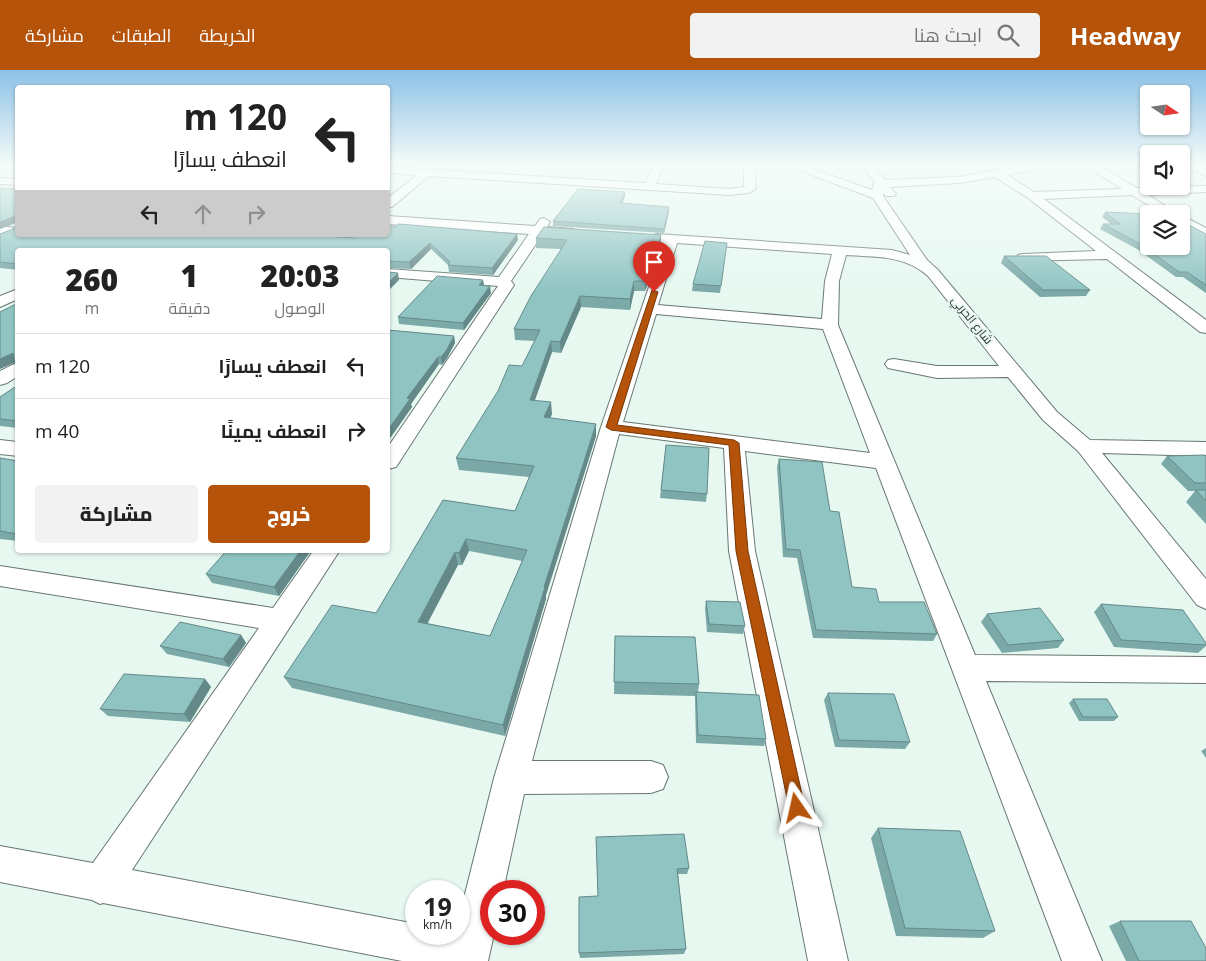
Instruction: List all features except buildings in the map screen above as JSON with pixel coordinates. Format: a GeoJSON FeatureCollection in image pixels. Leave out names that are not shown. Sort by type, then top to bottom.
{"type":"FeatureCollection","features":[{"type":"Feature","properties":{"kind":"street","name":"شارع الحربي"},"geometry":{"type":"LineString","coordinates":[[892,208],[909,243],[930,259],[965,292],[1070,416],[1085,446]]}},
{"type":"Feature","properties":{"kind":"street","name":"شارع الحربي"},"geometry":{"type":"LineString","coordinates":[[901,208],[926,241]]}},
{"type":"Feature","properties":{"kind":"street"},"geometry":{"type":"LineString","coordinates":[[1047,208],[1206,328]]}},
{"type":"Feature","properties":{"kind":"street"},"geometry":{"type":"LineString","coordinates":[[390,211],[584,229]]}},
{"type":"Feature","properties":{"kind":"street"},"geometry":{"type":"LineString","coordinates":[[390,220],[541,226]]}},
{"type":"Feature","properties":{"kind":"street"},"geometry":{"type":"LineString","coordinates":[[1190,224],[1205,233]]}},
{"type":"Feature","properties":{"kind":"street"},"geometry":{"type":"LineString","coordinates":[[503,282],[541,226]]}},
{"type":"Feature","properties":{"kind":"street"},"geometry":{"type":"LineString","coordinates":[[909,243],[890,251],[840,251],[672,239],[642,233],[890,251],[930,259]]}},
{"type":"Feature","properties":{"kind":"street"},"geometry":{"type":"LineString","coordinates":[[0,864],[468,957],[511,778],[611,427],[672,239]]}},
{"type":"Feature","properties":{"kind":"street"},"geometry":{"type":"LineString","coordinates":[[840,251],[832,281],[830,325],[1082,961]]}},
{"type":"Feature","properties":{"kind":"street"},"geometry":{"type":"LineString","coordinates":[[1024,258],[1110,255]]}},
{"type":"Feature","properties":{"kind":"street","name":"شارع الحربي"},"geometry":{"type":"LineString","coordinates":[[930,259],[934,272],[1050,416],[1085,446],[1206,598]]}},
{"type":"Feature","properties":{"kind":"street"},"geometry":{"type":"LineString","coordinates":[[390,273],[503,282]]}},
{"type":"Feature","properties":{"kind":"street"},"geometry":{"type":"LineString","coordinates":[[390,459],[506,285],[503,282]]}},
{"type":"Feature","properties":{"kind":"street"},"geometry":{"type":"LineString","coordinates":[[0,302],[15,294]]}},
{"type":"Feature","properties":{"kind":"street"},"geometry":{"type":"LineString","coordinates":[[649,309],[830,325]]}},
{"type":"Feature","properties":{"kind":"street"},"geometry":{"type":"LineString","coordinates":[[453,337],[472,338]]}},
{"type":"Feature","properties":{"kind":"street"},"geometry":{"type":"LineString","coordinates":[[894,364],[937,372],[1014,371]]}},
{"type":"Feature","properties":{"kind":"street"},"geometry":{"type":"LineString","coordinates":[[0,378],[15,369]]}},
{"type":"Feature","properties":{"kind":"street"},"geometry":{"type":"LineString","coordinates":[[611,427],[884,462]]}},
{"type":"Feature","properties":{"kind":"street"},"geometry":{"type":"LineString","coordinates":[[734,443],[742,551],[828,961]]}},
{"type":"Feature","properties":{"kind":"street"},"geometry":{"type":"LineString","coordinates":[[1085,446],[1206,450]]}},
{"type":"Feature","properties":{"kind":"street"},"geometry":{"type":"LineString","coordinates":[[0,447],[15,449]]}},
{"type":"Feature","properties":{"kind":"street"},"geometry":{"type":"LineString","coordinates":[[100,884],[325,553]]}},
{"type":"Feature","properties":{"kind":"street"},"geometry":{"type":"LineString","coordinates":[[0,576],[280,620]]}},
{"type":"Feature","properties":{"kind":"street"},"geometry":{"type":"LineString","coordinates":[[966,668],[1206,670]]}},
{"type":"Feature","properties":{"kind":"street"},"geometry":{"type":"LineString","coordinates":[[511,778],[651,777]]}},
{"type":"Feature","properties":{"kind":"route"},"geometry":{"type":"LineString","coordinates":[[654,292],[611,427],[734,443],[742,551],[797,808]]}}]}
